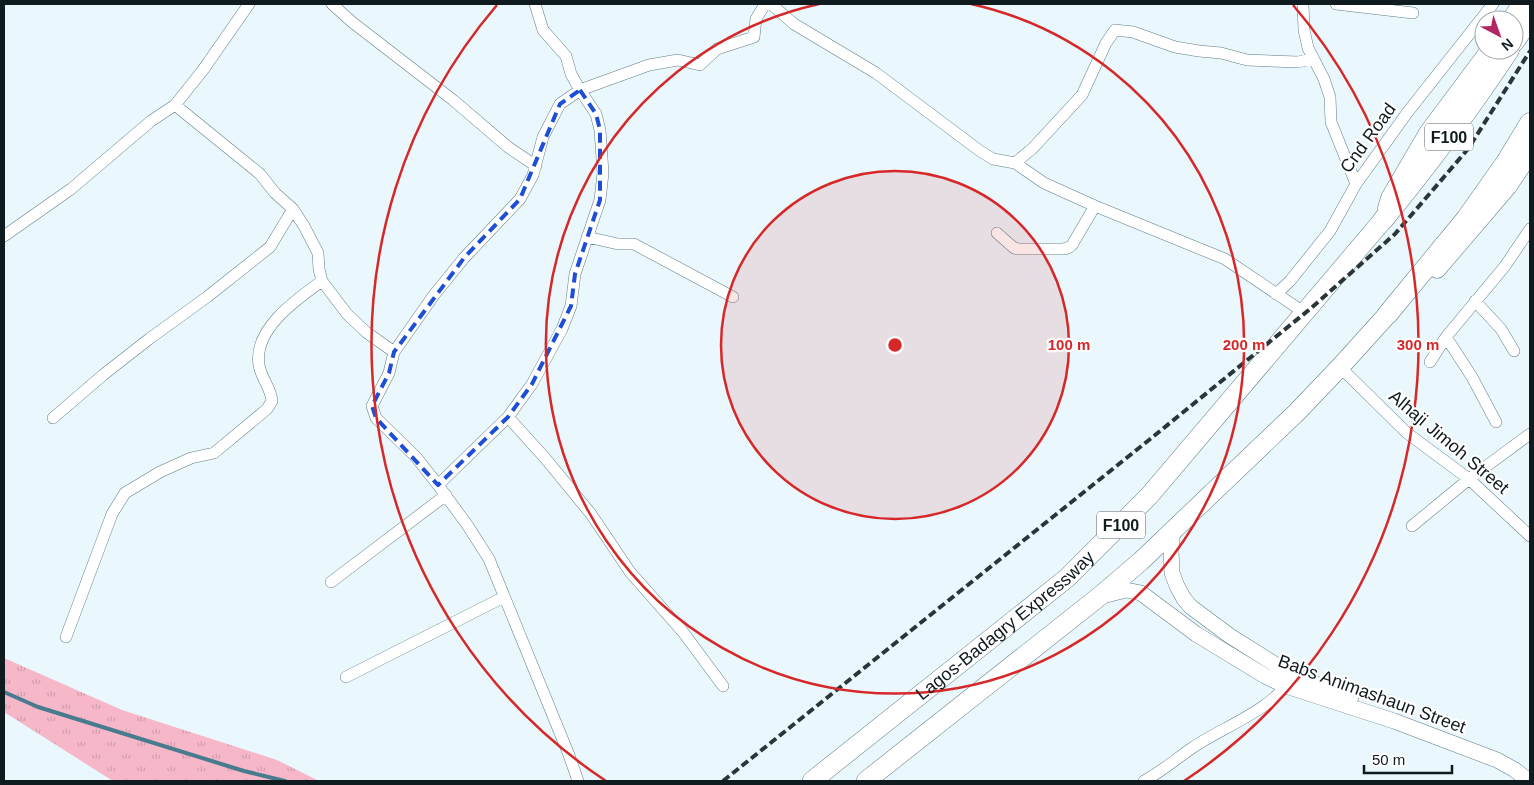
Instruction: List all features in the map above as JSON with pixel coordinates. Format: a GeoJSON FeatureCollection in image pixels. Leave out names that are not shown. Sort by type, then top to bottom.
{"type":"FeatureCollection","features":[{"type":"Feature","properties":{"kind":"highway","name":"F100"},"geometry":{"type":"LineString","coordinates":[[1382,220],[1445,142],[1502,60]]}},
{"type":"Feature","properties":{"kind":"highway","name":"Lagos-Badagry Expressway"},"geometry":{"type":"LineString","coordinates":[[866,781],[1100,596],[1141,561],[1297,412],[1387,315],[1466,219],[1507,161],[1530,123]]}},
{"type":"Feature","properties":{"kind":"highway","name":"Lagos-Badagry Expressway"},"geometry":{"type":"LineString","coordinates":[[812,781],[1067,578],[1148,496],[1382,220]]}},
{"type":"Feature","properties":{"kind":"main road","name":"Lagos-Badagry Expressway"},"geometry":{"type":"LineString","coordinates":[[1382,220],[1390,198],[1428,133],[1483,60]]}},
{"type":"Feature","properties":{"kind":"main road","name":"Lagos-Badagry Expressway"},"geometry":{"type":"LineString","coordinates":[[1387,315],[1430,278],[1527,165]]}},
{"type":"Feature","properties":{"kind":"main road","name":"Babs Animashaun Street"},"geometry":{"type":"LineString","coordinates":[[1174,529],[1171,550],[1172,573],[1184,599],[1196,611],[1289,681],[1497,760],[1515,770],[1529,781]]}},
{"type":"Feature","properties":{"kind":"main road","name":"Babs Animashaun Street"},"geometry":{"type":"LineString","coordinates":[[1100,596],[1126,590],[1142,593],[1196,634],[1265,676],[1324,688],[1452,731],[1507,755],[1530,769]]}},
{"type":"Feature","properties":{"kind":"street"},"geometry":{"type":"LineString","coordinates":[[4,236],[72,189],[151,121],[175,105],[203,70],[249,4]]}},
{"type":"Feature","properties":{"kind":"street"},"geometry":{"type":"LineString","coordinates":[[332,4],[352,22],[453,100],[508,148],[536,166]]}},
{"type":"Feature","properties":{"kind":"street"},"geometry":{"type":"LineString","coordinates":[[438,485],[508,417],[532,384],[562,329],[571,306],[575,274],[600,200],[603,173],[602,148],[596,114],[571,74],[566,56],[543,30],[535,4]]}},
{"type":"Feature","properties":{"kind":"street"},"geometry":{"type":"LineString","coordinates":[[578,781],[489,559],[446,495],[416,457],[376,418],[372,406],[389,373],[394,352],[434,295],[480,239],[520,199],[536,166],[543,137],[560,104],[580,90],[649,65],[678,60],[700,65],[717,49],[754,37],[756,19],[766,4]]}},
{"type":"Feature","properties":{"kind":"street"},"geometry":{"type":"LineString","coordinates":[[771,4],[794,24],[876,73],[993,159],[1016,163],[1044,183],[1224,259],[1304,313]]}},
{"type":"Feature","properties":{"kind":"street"},"geometry":{"type":"LineString","coordinates":[[1303,4],[1304,30],[1308,48],[1324,79],[1330,97],[1332,122],[1356,184]]}},
{"type":"Feature","properties":{"kind":"street"},"geometry":{"type":"LineString","coordinates":[[1336,4],[1413,13]]}},
{"type":"Feature","properties":{"kind":"street","name":"Cnd Road"},"geometry":{"type":"LineString","coordinates":[[1276,294],[1330,232],[1356,184],[1407,113],[1493,4]]}},
{"type":"Feature","properties":{"kind":"street"},"geometry":{"type":"LineString","coordinates":[[1016,163],[1033,148],[1082,96],[1106,43],[1115,30],[1133,32],[1175,47],[1221,53],[1247,60],[1298,62],[1312,59]]}},
{"type":"Feature","properties":{"kind":"street"},"geometry":{"type":"LineString","coordinates":[[175,105],[260,174],[274,193],[292,209],[304,226],[318,253],[322,282],[347,314],[366,332],[394,352]]}},
{"type":"Feature","properties":{"kind":"street"},"geometry":{"type":"LineString","coordinates":[[997,233],[1019,250],[1063,250],[1072,245],[1095,206]]}},
{"type":"Feature","properties":{"kind":"street"},"geometry":{"type":"LineString","coordinates":[[53,418],[103,375],[270,247],[292,209]]}},
{"type":"Feature","properties":{"kind":"street"},"geometry":{"type":"LineString","coordinates":[[1430,362],[1446,337],[1505,266],[1530,228]]}},
{"type":"Feature","properties":{"kind":"street"},"geometry":{"type":"LineString","coordinates":[[587,237],[618,244],[634,244],[733,297]]}},
{"type":"Feature","properties":{"kind":"street"},"geometry":{"type":"LineString","coordinates":[[66,637],[112,514],[125,493],[160,472],[191,458],[214,453],[267,409],[272,401],[271,392],[260,372],[258,362],[261,342],[291,304],[322,282]]}},
{"type":"Feature","properties":{"kind":"street"},"geometry":{"type":"LineString","coordinates":[[1476,301],[1501,329],[1514,351]]}},
{"type":"Feature","properties":{"kind":"street"},"geometry":{"type":"LineString","coordinates":[[1446,337],[1472,377],[1496,422]]}},
{"type":"Feature","properties":{"kind":"street","name":"Alhaji Jimoh Street"},"geometry":{"type":"LineString","coordinates":[[1340,367],[1407,433],[1469,479],[1530,536]]}},
{"type":"Feature","properties":{"kind":"street"},"geometry":{"type":"LineString","coordinates":[[508,417],[591,514],[630,572],[683,632],[723,686]]}},
{"type":"Feature","properties":{"kind":"street"},"geometry":{"type":"LineString","coordinates":[[1412,526],[1469,479],[1530,434]]}},
{"type":"Feature","properties":{"kind":"street"},"geometry":{"type":"LineString","coordinates":[[331,582],[446,495]]}},
{"type":"Feature","properties":{"kind":"street"},"geometry":{"type":"LineString","coordinates":[[346,677],[504,597]]}},
{"type":"Feature","properties":{"kind":"street"},"geometry":{"type":"LineString","coordinates":[[1144,781],[1192,747],[1269,702],[1289,681]]}},
{"type":"Feature","properties":{"kind":"highlighted area"},"geometry":{"type":"Polygon","coordinates":[[[580,90],[596,114],[600,130],[600,200],[575,274],[571,306],[532,384],[508,417],[438,485],[376,418],[372,406],[389,373],[394,352],[464,258],[520,199],[560,104],[580,90]]]}},
{"type":"Feature","properties":{"kind":"green space"},"geometry":{"type":"Polygon","coordinates":[[[4,658],[122,710],[277,760],[319,781],[113,781],[4,712],[4,658]]]}},
{"type":"Feature","properties":{"kind":"waterway"},"geometry":{"type":"LineString","coordinates":[[4,692],[38,707],[244,771],[285,781]]}},
{"type":"Feature","properties":{"kind":"railway"},"geometry":{"type":"LineString","coordinates":[[723,781],[1310,309],[1395,234],[1468,149],[1530,51]]}}]}
